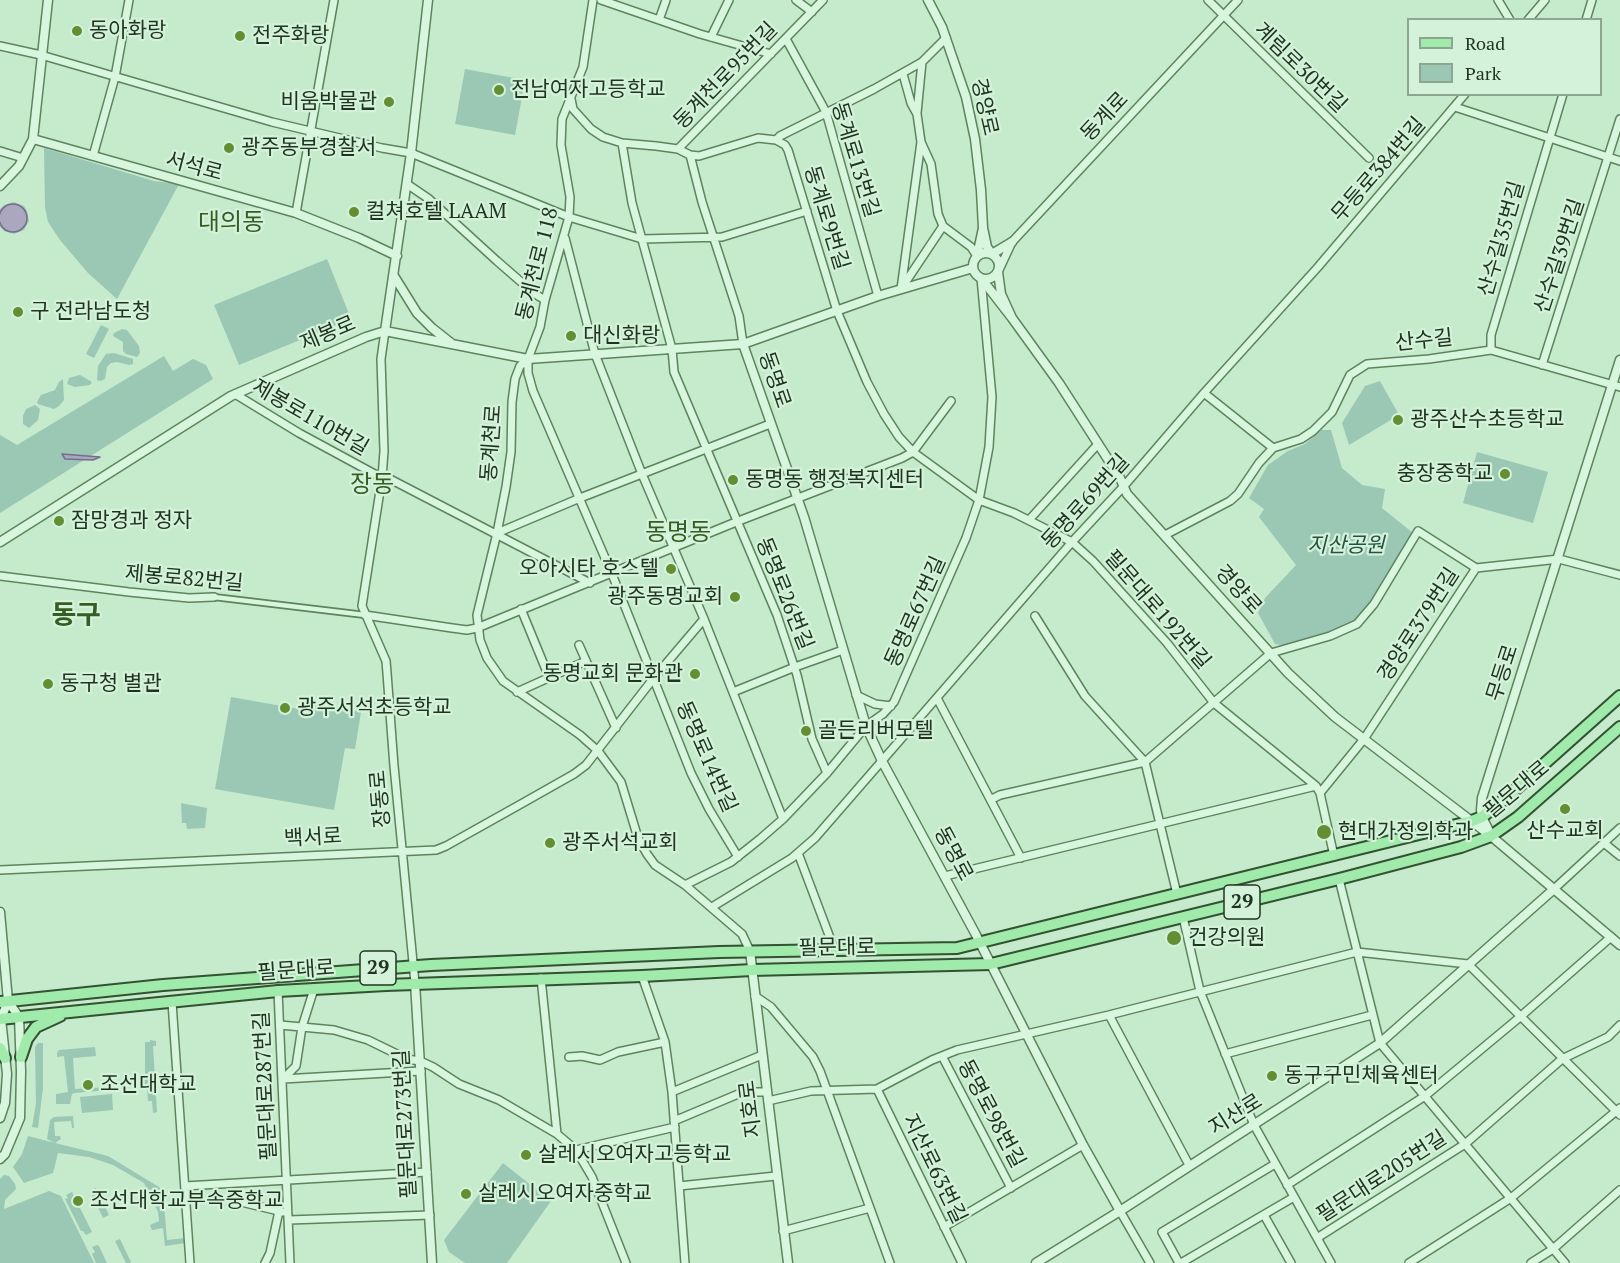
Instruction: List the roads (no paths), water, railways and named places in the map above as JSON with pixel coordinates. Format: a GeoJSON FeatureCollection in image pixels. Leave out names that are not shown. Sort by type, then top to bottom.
{"type":"FeatureCollection","features":[{"type":"Feature","properties":{"kind":"main road","name":"필문대로"},"geometry":{"type":"LineString","coordinates":[[4,1001],[163,984],[414,967],[750,951],[957,948],[1477,819],[1620,696]]}},
{"type":"Feature","properties":{"kind":"main road","name":"필문대로"},"geometry":{"type":"LineString","coordinates":[[1,1019],[278,991],[415,983],[752,970],[991,964],[1339,879],[1461,847],[1491,836],[1511,822],[1620,728]]}},
{"type":"Feature","properties":{"kind":"main road"},"geometry":{"type":"LineString","coordinates":[[21,1057],[27,1039],[36,1027],[66,1013]]}},
{"type":"Feature","properties":{"kind":"street"},"geometry":{"type":"LineString","coordinates":[[0,186],[15,172],[33,139],[48,0]]}},
{"type":"Feature","properties":{"kind":"street"},"geometry":{"type":"LineString","coordinates":[[93,156],[115,76],[129,0]]}},
{"type":"Feature","properties":{"kind":"street"},"geometry":{"type":"LineString","coordinates":[[296,213],[334,0]]}},
{"type":"Feature","properties":{"kind":"street","name":"제봉로"},"geometry":{"type":"LineString","coordinates":[[0,542],[235,394],[366,337],[385,331],[407,184],[428,0]]}},
{"type":"Feature","properties":{"kind":"street","name":"동계천로 118"},"geometry":{"type":"LineString","coordinates":[[528,359],[540,327],[545,300],[569,218],[570,197],[561,137],[562,119],[582,67],[593,0]]}},
{"type":"Feature","properties":{"kind":"street"},"geometry":{"type":"LineString","coordinates":[[601,0],[711,37],[771,54]]}},
{"type":"Feature","properties":{"kind":"street"},"geometry":{"type":"LineString","coordinates":[[659,20],[666,0]]}},
{"type":"Feature","properties":{"kind":"street"},"geometry":{"type":"LineString","coordinates":[[711,37],[729,0]]}},
{"type":"Feature","properties":{"kind":"street"},"geometry":{"type":"LineString","coordinates":[[796,0],[812,12]]}},
{"type":"Feature","properties":{"kind":"street","name":"동계천로95번길"},"geometry":{"type":"LineString","coordinates":[[570,98],[573,109],[591,129],[603,137],[622,143],[678,149],[823,0]]}},
{"type":"Feature","properties":{"kind":"street","name":"경양로"},"geometry":{"type":"LineString","coordinates":[[928,0],[946,38],[966,97],[975,139],[981,190],[982,228],[985,241],[999,263],[1001,294],[1012,318]]}},
{"type":"Feature","properties":{"kind":"street","name":"계림로30번길"},"geometry":{"type":"LineString","coordinates":[[1208,0],[1369,158]]}},
{"type":"Feature","properties":{"kind":"street","name":"동계로"},"geometry":{"type":"LineString","coordinates":[[998,271],[1012,242],[1238,0]]}},
{"type":"Feature","properties":{"kind":"street"},"geometry":{"type":"LineString","coordinates":[[1498,0],[1509,18]]}},
{"type":"Feature","properties":{"kind":"street"},"geometry":{"type":"LineString","coordinates":[[1530,18],[1545,0]]}},
{"type":"Feature","properties":{"kind":"street"},"geometry":{"type":"LineString","coordinates":[[1587,18],[1592,0]]}},
{"type":"Feature","properties":{"kind":"street"},"geometry":{"type":"LineString","coordinates":[[678,149],[690,155],[709,154],[758,138],[766,137],[776,140],[903,74],[922,62],[946,38]]}},
{"type":"Feature","properties":{"kind":"street","name":"동계로13번길"},"geometry":{"type":"LineString","coordinates":[[786,39],[826,112],[878,296]]}},
{"type":"Feature","properties":{"kind":"street"},"geometry":{"type":"LineString","coordinates":[[0,46],[41,55],[312,132],[411,153],[569,218],[642,239],[714,238],[807,211]]}},
{"type":"Feature","properties":{"kind":"street"},"geometry":{"type":"LineString","coordinates":[[901,289],[921,142],[917,114],[922,62]]}},
{"type":"Feature","properties":{"kind":"street"},"geometry":{"type":"LineString","coordinates":[[903,74],[911,104],[917,114]]}},
{"type":"Feature","properties":{"kind":"street","name":"무등로384번길"},"geometry":{"type":"LineString","coordinates":[[1318,267],[1463,96]]}},
{"type":"Feature","properties":{"kind":"street","name":"산수길35번길"},"geometry":{"type":"LineString","coordinates":[[1491,350],[1491,335],[1562,96]]}},
{"type":"Feature","properties":{"kind":"street"},"geometry":{"type":"LineString","coordinates":[[1455,107],[1620,161]]}},
{"type":"Feature","properties":{"kind":"street","name":"산수길39번길"},"geometry":{"type":"LineString","coordinates":[[1542,365],[1620,119]]}},
{"type":"Feature","properties":{"kind":"street","name":"서석로"},"geometry":{"type":"LineString","coordinates":[[33,139],[296,213],[369,242],[397,256]]}},
{"type":"Feature","properties":{"kind":"street","name":"동계로9번길"},"geometry":{"type":"LineString","coordinates":[[776,140],[788,150],[837,311],[884,414],[899,437],[913,452],[979,500]]}},
{"type":"Feature","properties":{"kind":"street"},"geometry":{"type":"LineString","coordinates":[[921,142],[932,164],[938,214],[943,226],[971,247],[977,256]]}},
{"type":"Feature","properties":{"kind":"street","name":"동명로26번길"},"geometry":{"type":"LineString","coordinates":[[622,143],[632,202],[672,349],[674,372],[777,615],[795,666],[843,650]]}},
{"type":"Feature","properties":{"kind":"street"},"geometry":{"type":"LineString","coordinates":[[0,151],[23,158]]}},
{"type":"Feature","properties":{"kind":"street"},"geometry":{"type":"LineString","coordinates":[[690,155],[739,316],[743,344],[878,296],[973,268],[982,228]]}},
{"type":"Feature","properties":{"kind":"street"},"geometry":{"type":"LineString","coordinates":[[407,184],[429,199],[512,274],[545,300]]}},
{"type":"Feature","properties":{"kind":"street"},"geometry":{"type":"LineString","coordinates":[[901,289],[943,226]]}},
{"type":"Feature","properties":{"kind":"street"},"geometry":{"type":"LineString","coordinates":[[565,237],[596,354],[642,474],[704,619],[783,819]]}},
{"type":"Feature","properties":{"kind":"street"},"geometry":{"type":"LineString","coordinates":[[977,256],[984,253],[992,254],[1012,242]]}},
{"type":"Feature","properties":{"kind":"street","name":"동명로69번길"},"geometry":{"type":"LineString","coordinates":[[712,908],[798,853],[815,838],[1072,542],[1318,267]]}},
{"type":"Feature","properties":{"kind":"street","name":"경양로"},"geometry":{"type":"LineString","coordinates":[[973,268],[975,274],[981,278],[1012,318],[1054,376],[1132,500],[1270,654],[1315,700],[1364,739],[1477,819],[1491,836]]}},
{"type":"Feature","properties":{"kind":"street"},"geometry":{"type":"LineString","coordinates":[[981,278],[992,278],[998,271]]}},
{"type":"Feature","properties":{"kind":"street"},"geometry":{"type":"LineString","coordinates":[[394,276],[417,313],[453,345]]}},
{"type":"Feature","properties":{"kind":"street","name":"동명로67번길"},"geometry":{"type":"LineString","coordinates":[[866,726],[891,706],[962,547],[979,500],[989,447],[992,396],[981,278]]}},
{"type":"Feature","properties":{"kind":"street","name":"동명로"},"geometry":{"type":"LineString","coordinates":[[385,331],[528,359],[743,344],[818,564],[866,726],[882,761],[945,876],[1083,1145],[1120,1211]]}},
{"type":"Feature","properties":{"kind":"street","name":"장동로"},"geometry":{"type":"LineString","coordinates":[[385,331],[381,359],[384,451],[382,478],[362,606],[373,628],[387,667],[415,983]]}},
{"type":"Feature","properties":{"kind":"street","name":"산수길"},"geometry":{"type":"LineString","coordinates":[[1273,448],[1301,439],[1321,424],[1332,412],[1350,375],[1366,364],[1429,359],[1491,350],[1616,386]]}},
{"type":"Feature","properties":{"kind":"street","name":"동명로14번길"},"geometry":{"type":"LineString","coordinates":[[528,359],[529,380],[612,574],[696,784],[738,857]]}},
{"type":"Feature","properties":{"kind":"street","name":"동계천로"},"geometry":{"type":"LineString","coordinates":[[528,359],[520,366],[515,379],[509,465],[497,533],[477,615],[477,628],[487,658],[496,672],[517,692],[580,735],[598,751],[621,783],[638,838],[655,865],[685,885],[741,934],[750,951]]}},
{"type":"Feature","properties":{"kind":"street","name":"무등로"},"geometry":{"type":"LineString","coordinates":[[1477,819],[1558,559],[1616,386],[1620,360]]}},
{"type":"Feature","properties":{"kind":"street"},"geometry":{"type":"LineString","coordinates":[[1165,536],[1230,501],[1238,494],[1259,463],[1273,448],[1204,393]]}},
{"type":"Feature","properties":{"kind":"street","name":"제봉로110번길"},"geometry":{"type":"LineString","coordinates":[[235,394],[299,433],[382,478],[390,479],[497,533]]}},
{"type":"Feature","properties":{"kind":"street"},"geometry":{"type":"LineString","coordinates":[[796,498],[913,452],[951,401]]}},
{"type":"Feature","properties":{"kind":"street"},"geometry":{"type":"LineString","coordinates":[[497,533],[770,424]]}},
{"type":"Feature","properties":{"kind":"street"},"geometry":{"type":"LineString","coordinates":[[979,500],[1029,520],[1098,444]]}},
{"type":"Feature","properties":{"kind":"street","name":"동명로26번길"},"geometry":{"type":"LineString","coordinates":[[736,522],[796,498]]}},
{"type":"Feature","properties":{"kind":"street","name":"필문대로192번길"},"geometry":{"type":"LineString","coordinates":[[1029,520],[1072,542],[1125,594],[1214,703],[1318,789]]}},
{"type":"Feature","properties":{"kind":"street"},"geometry":{"type":"LineString","coordinates":[[365,615],[467,630],[477,628],[736,522]]}},
{"type":"Feature","properties":{"kind":"street"},"geometry":{"type":"LineString","coordinates":[[992,799],[1000,795],[1145,762],[1270,654],[1330,636],[1357,624],[1374,604],[1418,531],[1476,568]]}},
{"type":"Feature","properties":{"kind":"street"},"geometry":{"type":"LineString","coordinates":[[497,533],[590,583]]}},
{"type":"Feature","properties":{"kind":"street"},"geometry":{"type":"LineString","coordinates":[[1558,559],[1620,575]]}},
{"type":"Feature","properties":{"kind":"street","name":"경양로379번길"},"geometry":{"type":"LineString","coordinates":[[1364,739],[1476,568],[1558,559]]}},
{"type":"Feature","properties":{"kind":"street","name":"제봉로82번길"},"geometry":{"type":"LineString","coordinates":[[0,576],[129,592],[189,598],[214,597],[365,615]]}},
{"type":"Feature","properties":{"kind":"street"},"geometry":{"type":"LineString","coordinates":[[521,609],[549,677]]}},
{"type":"Feature","properties":{"kind":"street"},"geometry":{"type":"LineString","coordinates":[[1035,616],[1085,696],[1145,762],[1177,894]]}},
{"type":"Feature","properties":{"kind":"street"},"geometry":{"type":"LineString","coordinates":[[598,751],[653,679],[704,619]]}},
{"type":"Feature","properties":{"kind":"street"},"geometry":{"type":"LineString","coordinates":[[579,645],[616,728]]}},
{"type":"Feature","properties":{"kind":"street"},"geometry":{"type":"LineString","coordinates":[[517,692],[586,662]]}},
{"type":"Feature","properties":{"kind":"street"},"geometry":{"type":"LineString","coordinates":[[733,692],[795,666],[812,740],[827,773]]}},
{"type":"Feature","properties":{"kind":"street"},"geometry":{"type":"LineString","coordinates":[[856,695],[875,704],[891,706]]}},
{"type":"Feature","properties":{"kind":"street"},"geometry":{"type":"LineString","coordinates":[[937,698],[1021,858]]}},
{"type":"Feature","properties":{"kind":"street"},"geometry":{"type":"LineString","coordinates":[[685,885],[738,857],[783,819],[827,773],[866,726]]}},
{"type":"Feature","properties":{"kind":"street"},"geometry":{"type":"LineString","coordinates":[[945,876],[1160,824],[1318,789],[1364,739]]}},
{"type":"Feature","properties":{"kind":"street","name":"백서로"},"geometry":{"type":"LineString","coordinates":[[0,870],[402,850],[428,851],[446,846],[574,774],[586,765],[598,751]]}},
{"type":"Feature","properties":{"kind":"street"},"geometry":{"type":"LineString","coordinates":[[1318,789],[1334,856]]}},
{"type":"Feature","properties":{"kind":"street"},"geometry":{"type":"LineString","coordinates":[[1554,889],[1620,828]]}},
{"type":"Feature","properties":{"kind":"street"},"geometry":{"type":"LineString","coordinates":[[1491,836],[1620,945]]}},
{"type":"Feature","properties":{"kind":"street"},"geometry":{"type":"LineString","coordinates":[[1604,843],[1620,856]]}},
{"type":"Feature","properties":{"kind":"street","name":"필문대로"},"geometry":{"type":"LineString","coordinates":[[798,853],[836,951]]}},
{"type":"Feature","properties":{"kind":"street"},"geometry":{"type":"LineString","coordinates":[[1339,879],[1380,1043],[1565,1263]]}},
{"type":"Feature","properties":{"kind":"street","name":"지산로"},"geometry":{"type":"LineString","coordinates":[[1036,1263],[1380,1043],[1554,889]]}},
{"type":"Feature","properties":{"kind":"street"},"geometry":{"type":"LineString","coordinates":[[0,912],[4,1001],[1,1019],[5,1103],[0,1118]]}},
{"type":"Feature","properties":{"kind":"street","name":"필문대로205번길"},"geometry":{"type":"LineString","coordinates":[[1183,916],[1200,991],[1254,1125],[1331,1263]]}},
{"type":"Feature","properties":{"kind":"street"},"geometry":{"type":"LineString","coordinates":[[1287,1185],[1425,1096],[1611,937]]}},
{"type":"Feature","properties":{"kind":"street","name":"지호로"},"geometry":{"type":"LineString","coordinates":[[750,951],[788,1263]]}},
{"type":"Feature","properties":{"kind":"street"},"geometry":{"type":"LineString","coordinates":[[1200,991],[1357,952],[1468,964],[1562,1059],[1619,1111],[1511,1198],[1409,1263]]}},
{"type":"Feature","properties":{"kind":"street"},"geometry":{"type":"LineString","coordinates":[[642,976],[665,1042],[672,1092],[685,1263]]}},
{"type":"Feature","properties":{"kind":"street"},"geometry":{"type":"LineString","coordinates":[[541,978],[557,1134]]}},
{"type":"Feature","properties":{"kind":"street","name":"필문대로273번길"},"geometry":{"type":"LineString","coordinates":[[415,983],[432,1263]]}},
{"type":"Feature","properties":{"kind":"street"},"geometry":{"type":"LineString","coordinates":[[283,1079],[296,1066],[302,1027],[314,989]]}},
{"type":"Feature","properties":{"kind":"street","name":"필문대로287번길"},"geometry":{"type":"LineString","coordinates":[[278,991],[290,1263]]}},
{"type":"Feature","properties":{"kind":"street","name":"동명로98번길"},"geometry":{"type":"LineString","coordinates":[[576,1150],[674,1124],[743,1092],[768,1097],[811,1091],[877,1089],[957,1050],[1109,1015],[1200,991]]}},
{"type":"Feature","properties":{"kind":"street"},"geometry":{"type":"LineString","coordinates":[[755,996],[771,1007],[813,1057],[890,1263]]}},
{"type":"Feature","properties":{"kind":"street"},"geometry":{"type":"LineString","coordinates":[[0,1159],[5,1154],[20,1118],[20,1017],[4,1001]]}},
{"type":"Feature","properties":{"kind":"street"},"geometry":{"type":"LineString","coordinates":[[172,1002],[190,1263]]}},
{"type":"Feature","properties":{"kind":"street"},"geometry":{"type":"LineString","coordinates":[[1109,1015],[1189,1165]]}},
{"type":"Feature","properties":{"kind":"street"},"geometry":{"type":"LineString","coordinates":[[1225,1054],[1372,1015]]}},
{"type":"Feature","properties":{"kind":"street"},"geometry":{"type":"LineString","coordinates":[[280,1025],[334,1030],[368,1040],[420,1066]]}},
{"type":"Feature","properties":{"kind":"street","name":"필문대로205번길"},"geometry":{"type":"LineString","coordinates":[[1317,1238],[1465,1144],[1562,1059],[1601,1041],[1620,1025]]}},
{"type":"Feature","properties":{"kind":"street"},"geometry":{"type":"LineString","coordinates":[[569,1057],[582,1056],[600,1060],[618,1052],[665,1042]]}},
{"type":"Feature","properties":{"kind":"street"},"geometry":{"type":"LineString","coordinates":[[672,1092],[762,1055]]}},
{"type":"Feature","properties":{"kind":"street","name":"동명로98번길"},"geometry":{"type":"LineString","coordinates":[[942,1056],[1011,1188]]}},
{"type":"Feature","properties":{"kind":"street"},"geometry":{"type":"LineString","coordinates":[[283,1079],[420,1066],[433,1067],[459,1084],[499,1100],[557,1134],[576,1150],[592,1177],[626,1263]]}},
{"type":"Feature","properties":{"kind":"street","name":"지산로63번길"},"geometry":{"type":"LineString","coordinates":[[877,1089],[962,1263]]}},
{"type":"Feature","properties":{"kind":"street"},"geometry":{"type":"LineString","coordinates":[[944,1227],[1083,1145]]}},
{"type":"Feature","properties":{"kind":"street"},"geometry":{"type":"LineString","coordinates":[[1275,1164],[1162,1232],[1180,1263],[1294,1197]]}},
{"type":"Feature","properties":{"kind":"street","name":"필문대로287번길"},"geometry":{"type":"LineString","coordinates":[[287,1180],[427,1172]]}},
{"type":"Feature","properties":{"kind":"street"},"geometry":{"type":"LineString","coordinates":[[679,1186],[777,1176]]}},
{"type":"Feature","properties":{"kind":"street"},"geometry":{"type":"LineString","coordinates":[[185,1185],[287,1180]]}},
{"type":"Feature","properties":{"kind":"street"},"geometry":{"type":"LineString","coordinates":[[1531,1263],[1553,1249],[1620,1190]]}},
{"type":"Feature","properties":{"kind":"street"},"geometry":{"type":"LineString","coordinates":[[237,1201],[279,1211],[288,1217],[429,1215]]}},
{"type":"Feature","properties":{"kind":"street"},"geometry":{"type":"LineString","coordinates":[[783,1231],[870,1208]]}},
{"type":"Feature","properties":{"kind":"street"},"geometry":{"type":"LineString","coordinates":[[266,1263],[279,1211]]}},
{"type":"Feature","properties":{"kind":"street"},"geometry":{"type":"LineString","coordinates":[[1120,1211],[1150,1263]]}},
{"type":"Feature","properties":{"kind":"street"},"geometry":{"type":"LineString","coordinates":[[1264,1215],[1291,1263]]}},
{"type":"Feature","properties":{"kind":"place","name":"동아화랑"},"geometry":{"type":"Point","coordinates":[77,31]}},
{"type":"Feature","properties":{"kind":"place","name":"전주화랑"},"geometry":{"type":"Point","coordinates":[240,36]}},
{"type":"Feature","properties":{"kind":"place","name":"전남여자고등학교"},"geometry":{"type":"Point","coordinates":[499,90]}},
{"type":"Feature","properties":{"kind":"place","name":"비움박물관"},"geometry":{"type":"Point","coordinates":[389,102]}},
{"type":"Feature","properties":{"kind":"place","name":"광주동부경찰서"},"geometry":{"type":"Point","coordinates":[229,148]}},
{"type":"Feature","properties":{"kind":"place","name":"컬쳐호텔 LAAM"},"geometry":{"type":"Point","coordinates":[354,212]}},
{"type":"Feature","properties":{"kind":"place","name":"구 전라남도청"},"geometry":{"type":"Point","coordinates":[18,312]}},
{"type":"Feature","properties":{"kind":"place","name":"대신화랑"},"geometry":{"type":"Point","coordinates":[571,336]}},
{"type":"Feature","properties":{"kind":"place","name":"광주산수초등학교"},"geometry":{"type":"Point","coordinates":[1398,420]}},
{"type":"Feature","properties":{"kind":"place","name":"충장중학교"},"geometry":{"type":"Point","coordinates":[1505,474]}},
{"type":"Feature","properties":{"kind":"place","name":"동명동 행정복지센터"},"geometry":{"type":"Point","coordinates":[733,480]}},
{"type":"Feature","properties":{"kind":"place","name":"잠망경과 정자"},"geometry":{"type":"Point","coordinates":[59,521]}},
{"type":"Feature","properties":{"kind":"place","name":"오아시타 호스텔"},"geometry":{"type":"Point","coordinates":[671,569]}},
{"type":"Feature","properties":{"kind":"place","name":"광주동명교회"},"geometry":{"type":"Point","coordinates":[735,597]}},
{"type":"Feature","properties":{"kind":"place","name":"동명교회 문화관"},"geometry":{"type":"Point","coordinates":[695,674]}},
{"type":"Feature","properties":{"kind":"place","name":"동구청 별관"},"geometry":{"type":"Point","coordinates":[48,684]}},
{"type":"Feature","properties":{"kind":"place","name":"광주서석초등학교"},"geometry":{"type":"Point","coordinates":[285,708]}},
{"type":"Feature","properties":{"kind":"place","name":"골든리버모텔"},"geometry":{"type":"Point","coordinates":[806,731]}},
{"type":"Feature","properties":{"kind":"place","name":"산수교회"},"geometry":{"type":"Point","coordinates":[1565,809]}},
{"type":"Feature","properties":{"kind":"place","name":"현대가정의학과"},"geometry":{"type":"Point","coordinates":[1324,832]}},
{"type":"Feature","properties":{"kind":"place","name":"광주서석교회"},"geometry":{"type":"Point","coordinates":[550,843]}},
{"type":"Feature","properties":{"kind":"place","name":"건강의원"},"geometry":{"type":"Point","coordinates":[1174,938]}},
{"type":"Feature","properties":{"kind":"place","name":"동구구민체육센터"},"geometry":{"type":"Point","coordinates":[1272,1076]}},
{"type":"Feature","properties":{"kind":"place","name":"조선대학교"},"geometry":{"type":"Point","coordinates":[88,1085]}},
{"type":"Feature","properties":{"kind":"place","name":"살레시오여자고등학교"},"geometry":{"type":"Point","coordinates":[526,1155]}},
{"type":"Feature","properties":{"kind":"place","name":"살레시오여자중학교"},"geometry":{"type":"Point","coordinates":[466,1194]}},
{"type":"Feature","properties":{"kind":"place","name":"조선대학교부속중학교"},"geometry":{"type":"Point","coordinates":[78,1201]}},
{"type":"Feature","properties":{"kind":"district","name":"대의동"},"geometry":{"type":"Point","coordinates":[231,223]}},
{"type":"Feature","properties":{"kind":"district","name":"장동"},"geometry":{"type":"Point","coordinates":[372,485]}},
{"type":"Feature","properties":{"kind":"district","name":"동명동"},"geometry":{"type":"Point","coordinates":[678,533]}},
{"type":"Feature","properties":{"kind":"district","name":"동구"},"geometry":{"type":"Point","coordinates":[76,616]}},
{"type":"Feature","properties":{"kind":"park label","name":"지산공원"},"geometry":{"type":"Point","coordinates":[1346,546]}}]}
